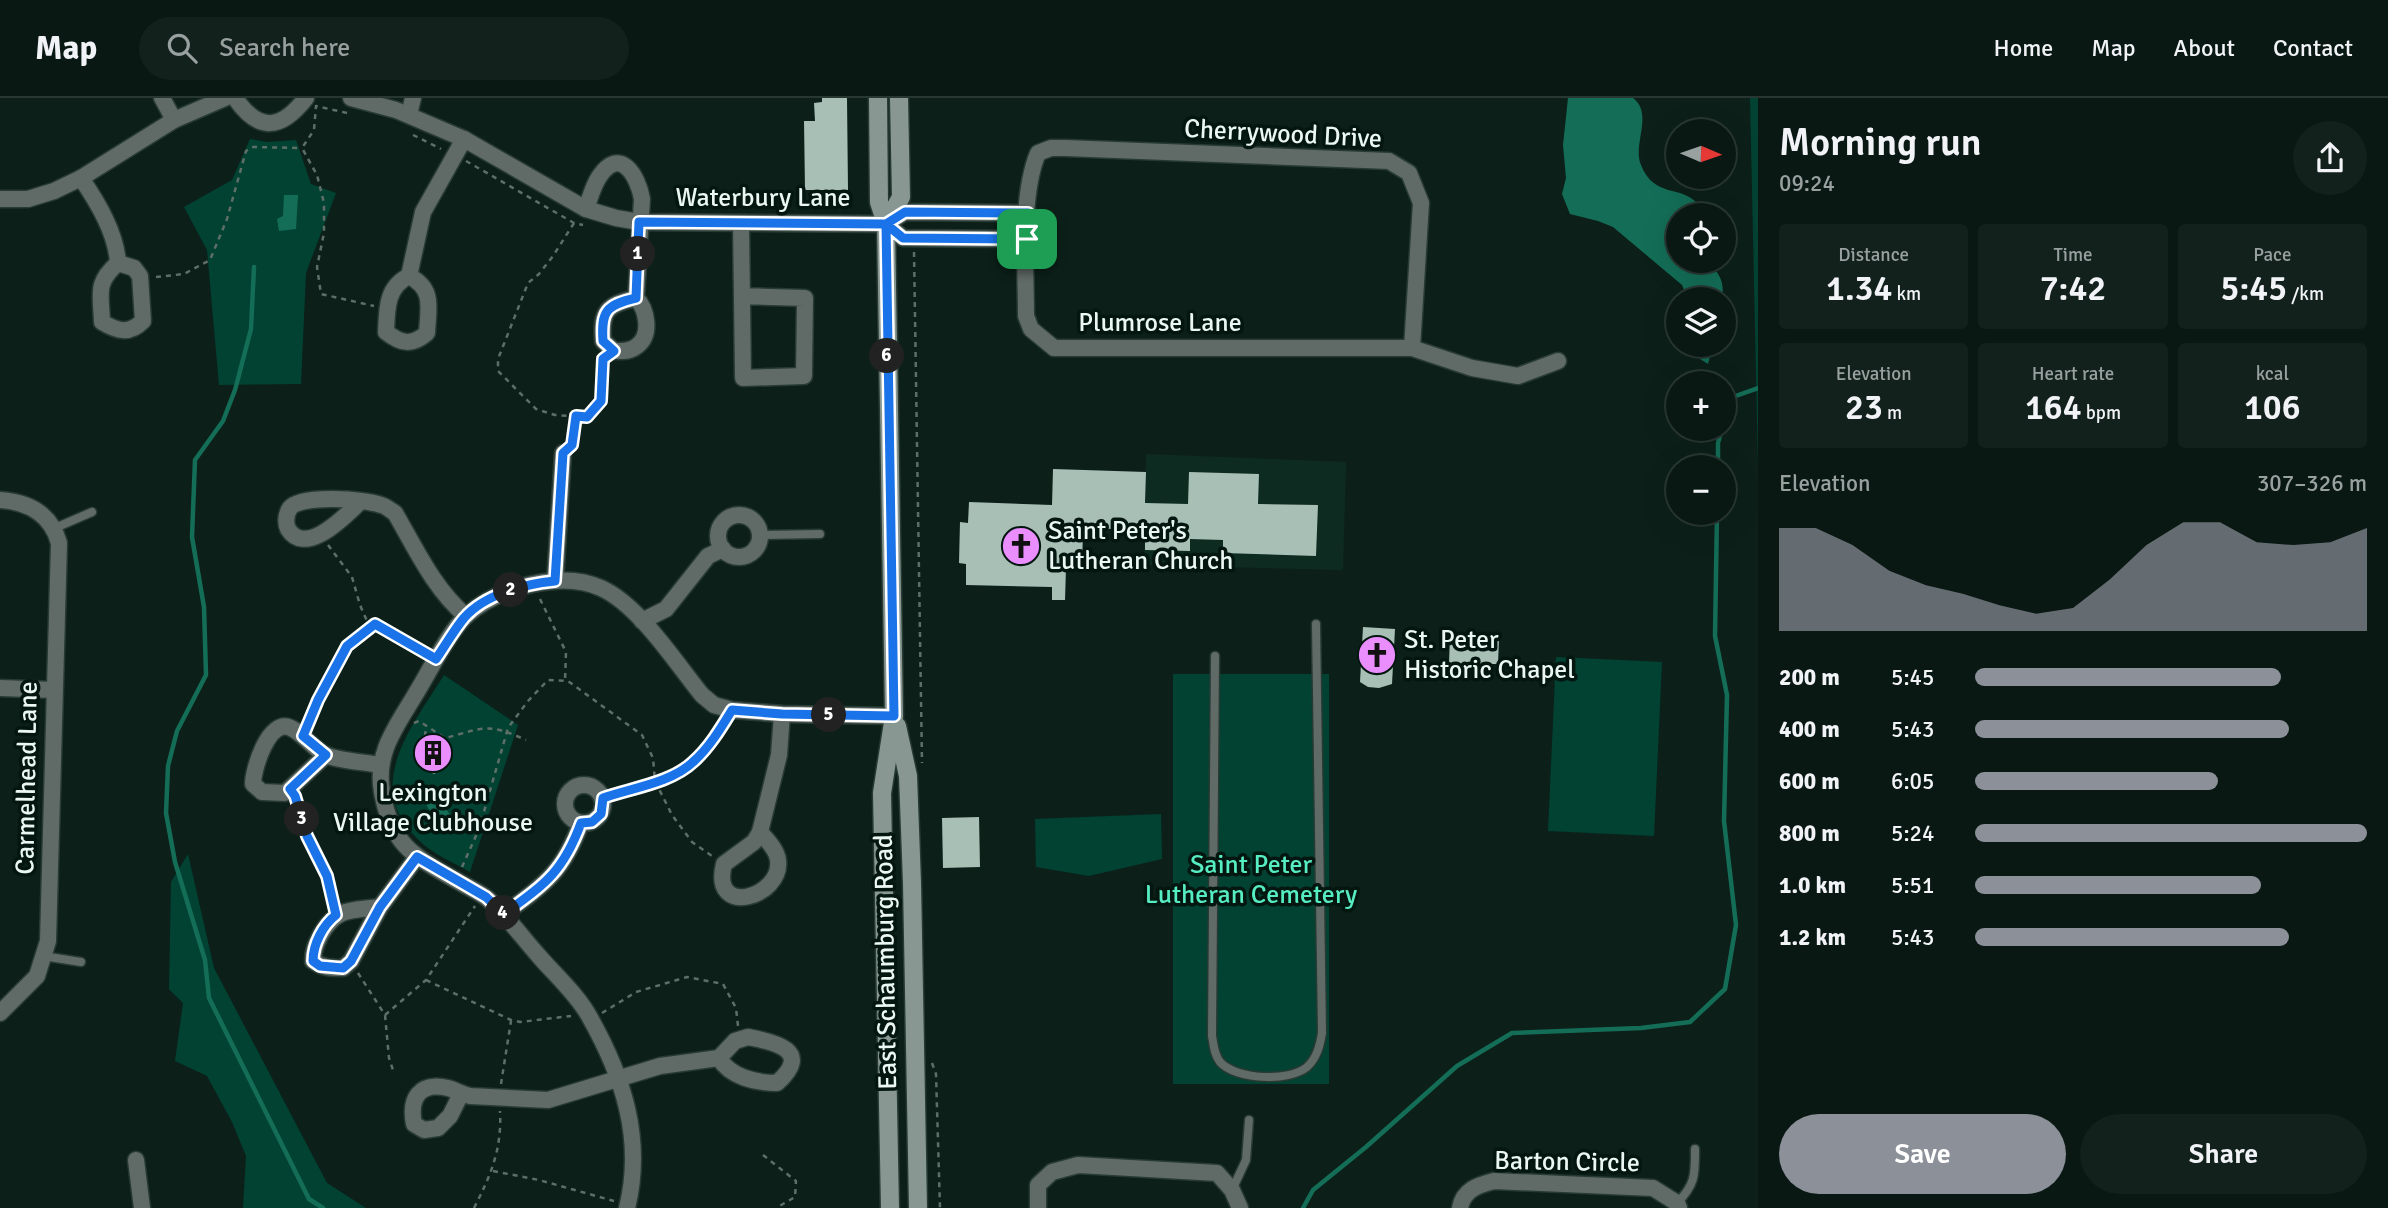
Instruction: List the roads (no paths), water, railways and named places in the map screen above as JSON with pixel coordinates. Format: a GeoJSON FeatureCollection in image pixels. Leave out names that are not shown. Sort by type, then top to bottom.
{"type":"FeatureCollection","features":[{"type":"Feature","properties":{"kind":"main road","name":"East Schaumburg Road"},"geometry":{"type":"LineString","coordinates":[[878,98],[879,202],[886,224],[894,716],[882,793],[890,1208]]}},
{"type":"Feature","properties":{"kind":"main road","name":"East Schaumburg Road"},"geometry":{"type":"LineString","coordinates":[[886,224],[901,197],[899,98]]}},
{"type":"Feature","properties":{"kind":"main road","name":"East Schaumburg Road"},"geometry":{"type":"LineString","coordinates":[[894,716],[908,776],[918,1208]]}},
{"type":"Feature","properties":{"kind":"street"},"geometry":{"type":"LineString","coordinates":[[162,98],[174,120]]}},
{"type":"Feature","properties":{"kind":"street"},"geometry":{"type":"LineString","coordinates":[[0,199],[29,199],[54,191],[81,178],[174,120],[225,98]]}},
{"type":"Feature","properties":{"kind":"street"},"geometry":{"type":"LineString","coordinates":[[235,98],[253,119],[267,124],[287,119],[311,102]]}},
{"type":"Feature","properties":{"kind":"street"},"geometry":{"type":"LineString","coordinates":[[409,115],[413,98]]}},
{"type":"Feature","properties":{"kind":"street","name":"Waterbury Lane"},"geometry":{"type":"LineString","coordinates":[[362,99],[409,115],[464,139],[586,209],[639,222],[886,224],[905,212],[1028,213]]}},
{"type":"Feature","properties":{"kind":"street"},"geometry":{"type":"LineString","coordinates":[[409,276],[421,282],[428,297],[427,333],[417,341],[407,342],[394,339],[386,332],[389,295],[409,276],[423,212],[464,139]]}},
{"type":"Feature","properties":{"kind":"street","name":"Cherrywood Drive"},"geometry":{"type":"LineString","coordinates":[[1028,213],[1031,170],[1038,153],[1051,148],[1389,161],[1409,173],[1421,203],[1412,348]]}},
{"type":"Feature","properties":{"kind":"street","name":"Waterbury Lane"},"geometry":{"type":"LineString","coordinates":[[586,209],[599,177],[608,167],[617,164],[627,166],[634,172],[639,183],[642,199],[639,222]]}},
{"type":"Feature","properties":{"kind":"street"},"geometry":{"type":"LineString","coordinates":[[81,178],[99,205],[117,247],[118,264]]}},
{"type":"Feature","properties":{"kind":"street","name":"Plumrose Lane"},"geometry":{"type":"LineString","coordinates":[[1028,213],[1026,316],[1031,329],[1054,348],[1412,348],[1472,368],[1518,376],[1558,361]]}},
{"type":"Feature","properties":{"kind":"street"},"geometry":{"type":"LineString","coordinates":[[636,298],[620,302],[605,313],[602,323],[603,341],[614,351],[627,351],[637,346],[644,338],[645,312],[643,305],[636,298],[639,222]]}},
{"type":"Feature","properties":{"kind":"street"},"geometry":{"type":"LineString","coordinates":[[741,223],[743,378],[804,376],[804,298],[742,296]]}},
{"type":"Feature","properties":{"kind":"street","name":"Waterbury Lane"},"geometry":{"type":"LineString","coordinates":[[886,224],[903,238],[1027,239]]}},
{"type":"Feature","properties":{"kind":"street"},"geometry":{"type":"LineString","coordinates":[[118,264],[134,268],[141,282],[143,321],[135,329],[128,331],[114,329],[102,322],[103,278],[118,264]]}},
{"type":"Feature","properties":{"kind":"street"},"geometry":{"type":"LineString","coordinates":[[555,581],[563,453]]}},
{"type":"Feature","properties":{"kind":"street"},"geometry":{"type":"LineString","coordinates":[[360,502],[323,534],[301,538],[292,534],[286,526],[286,516],[290,509],[303,501],[341,499],[384,505],[395,513],[449,602],[466,616]]}},
{"type":"Feature","properties":{"kind":"street"},"geometry":{"type":"LineString","coordinates":[[0,500],[26,504],[43,514],[55,528]]}},
{"type":"Feature","properties":{"kind":"street"},"geometry":{"type":"LineString","coordinates":[[743,516],[755,522],[760,535],[757,548],[747,556],[734,556],[723,549],[718,536],[729,518],[743,516]]}},
{"type":"Feature","properties":{"kind":"street","name":"Carmelhead Lane"},"geometry":{"type":"LineString","coordinates":[[0,1013],[37,976],[48,941],[59,542],[55,528]]}},
{"type":"Feature","properties":{"kind":"street"},"geometry":{"type":"LineString","coordinates":[[642,621],[666,609],[708,556],[723,549]]}},
{"type":"Feature","properties":{"kind":"street"},"geometry":{"type":"LineString","coordinates":[[627,1206],[634,1151],[632,1126],[618,1079],[588,1014],[504,914],[486,897],[417,857],[402,843],[388,819],[380,765],[383,752],[436,659],[466,616],[498,596],[535,583],[555,581],[599,587],[617,596],[642,621],[702,695],[714,705],[732,710],[782,714],[894,716]]}},
{"type":"Feature","properties":{"kind":"street"},"geometry":{"type":"LineString","coordinates":[[0,688],[54,690]]}},
{"type":"Feature","properties":{"kind":"street"},"geometry":{"type":"LineString","coordinates":[[760,832],[778,858],[778,872],[770,886],[749,897],[732,896],[724,890],[721,876],[724,864],[754,842],[760,832],[779,755],[782,714]]}},
{"type":"Feature","properties":{"kind":"street"},"geometry":{"type":"LineString","coordinates":[[326,755],[285,793],[262,792],[253,784],[253,772],[269,736],[280,727],[286,726],[293,728],[326,755],[380,765]]}},
{"type":"Feature","properties":{"kind":"street"},"geometry":{"type":"LineString","coordinates":[[583,785],[595,788],[603,798],[601,814],[592,822],[581,823],[570,817],[566,800],[572,790],[583,785]]}},
{"type":"Feature","properties":{"kind":"street"},"geometry":{"type":"LineString","coordinates":[[504,914],[553,875],[570,852],[581,823]]}},
{"type":"Feature","properties":{"kind":"street"},"geometry":{"type":"LineString","coordinates":[[380,907],[336,915],[329,920],[313,948],[313,961],[320,966],[331,968],[343,968],[350,962],[380,907],[417,857]]}},
{"type":"Feature","properties":{"kind":"street"},"geometry":{"type":"LineString","coordinates":[[461,1094],[548,1100],[660,1066],[719,1058]]}},
{"type":"Feature","properties":{"kind":"street"},"geometry":{"type":"LineString","coordinates":[[136,1160],[142,1208]]}},
{"type":"Feature","properties":{"kind":"street"},"geometry":{"type":"LineString","coordinates":[[1038,1208],[1038,1185],[1052,1172],[1077,1165],[1217,1174],[1232,1190],[1240,1208]]}},
{"type":"Feature","properties":{"kind":"street","name":"Barton Circle"},"geometry":{"type":"LineString","coordinates":[[1460,1208],[1461,1199],[1475,1186],[1494,1181],[1653,1188],[1678,1205]]}},
{"type":"Feature","properties":{"kind":"lane"},"geometry":{"type":"LineString","coordinates":[[55,528],[92,512]]}},
{"type":"Feature","properties":{"kind":"lane"},"geometry":{"type":"LineString","coordinates":[[760,535],[820,534]]}},
{"type":"Feature","properties":{"kind":"lane"},"geometry":{"type":"LineString","coordinates":[[1215,656],[1212,1036],[1215,1054],[1222,1064],[1231,1070],[1249,1075],[1281,1077],[1306,1068],[1320,1046],[1322,1033],[1316,624]]}},
{"type":"Feature","properties":{"kind":"lane"},"geometry":{"type":"LineString","coordinates":[[43,956],[81,962]]}},
{"type":"Feature","properties":{"kind":"lane"},"geometry":{"type":"LineString","coordinates":[[1232,1190],[1245,1160],[1249,1120]]}},
{"type":"Feature","properties":{"kind":"lane"},"geometry":{"type":"LineString","coordinates":[[1678,1205],[1690,1191],[1695,1176],[1695,1149]]}},
{"type":"Feature","properties":{"kind":"waterway"},"geometry":{"type":"LineString","coordinates":[[254,267],[251,329],[235,390],[223,421],[195,460],[192,537],[204,607],[206,675],[177,731],[168,766],[166,813],[175,862],[205,960],[209,998],[309,1199],[323,1208]]}},
{"type":"Feature","properties":{"kind":"waterway"},"geometry":{"type":"LineString","coordinates":[[1736,396],[1758,388]]}},
{"type":"Feature","properties":{"kind":"waterway"},"geometry":{"type":"LineString","coordinates":[[1718,455],[1719,441]]}},
{"type":"Feature","properties":{"kind":"waterway"},"geometry":{"type":"LineString","coordinates":[[1303,1208],[1313,1190],[1457,1066],[1512,1033],[1641,1028],[1690,1022],[1725,989],[1736,925],[1724,821],[1727,695],[1715,636],[1717,525]]}},
{"type":"Feature","properties":{"kind":"place","name":"Saint Peter's Lutheran Church"},"geometry":{"type":"Point","coordinates":[1021,546]}},
{"type":"Feature","properties":{"kind":"place","name":"St. Peter Historic Chapel"},"geometry":{"type":"Point","coordinates":[1377,655]}},
{"type":"Feature","properties":{"kind":"place","name":"Lexington Village Clubhouse"},"geometry":{"type":"Point","coordinates":[433,753]}},
{"type":"Feature","properties":{"kind":"park label","name":"Saint Peter Lutheran Cemetery"},"geometry":{"type":"Point","coordinates":[1251,880]}}]}
